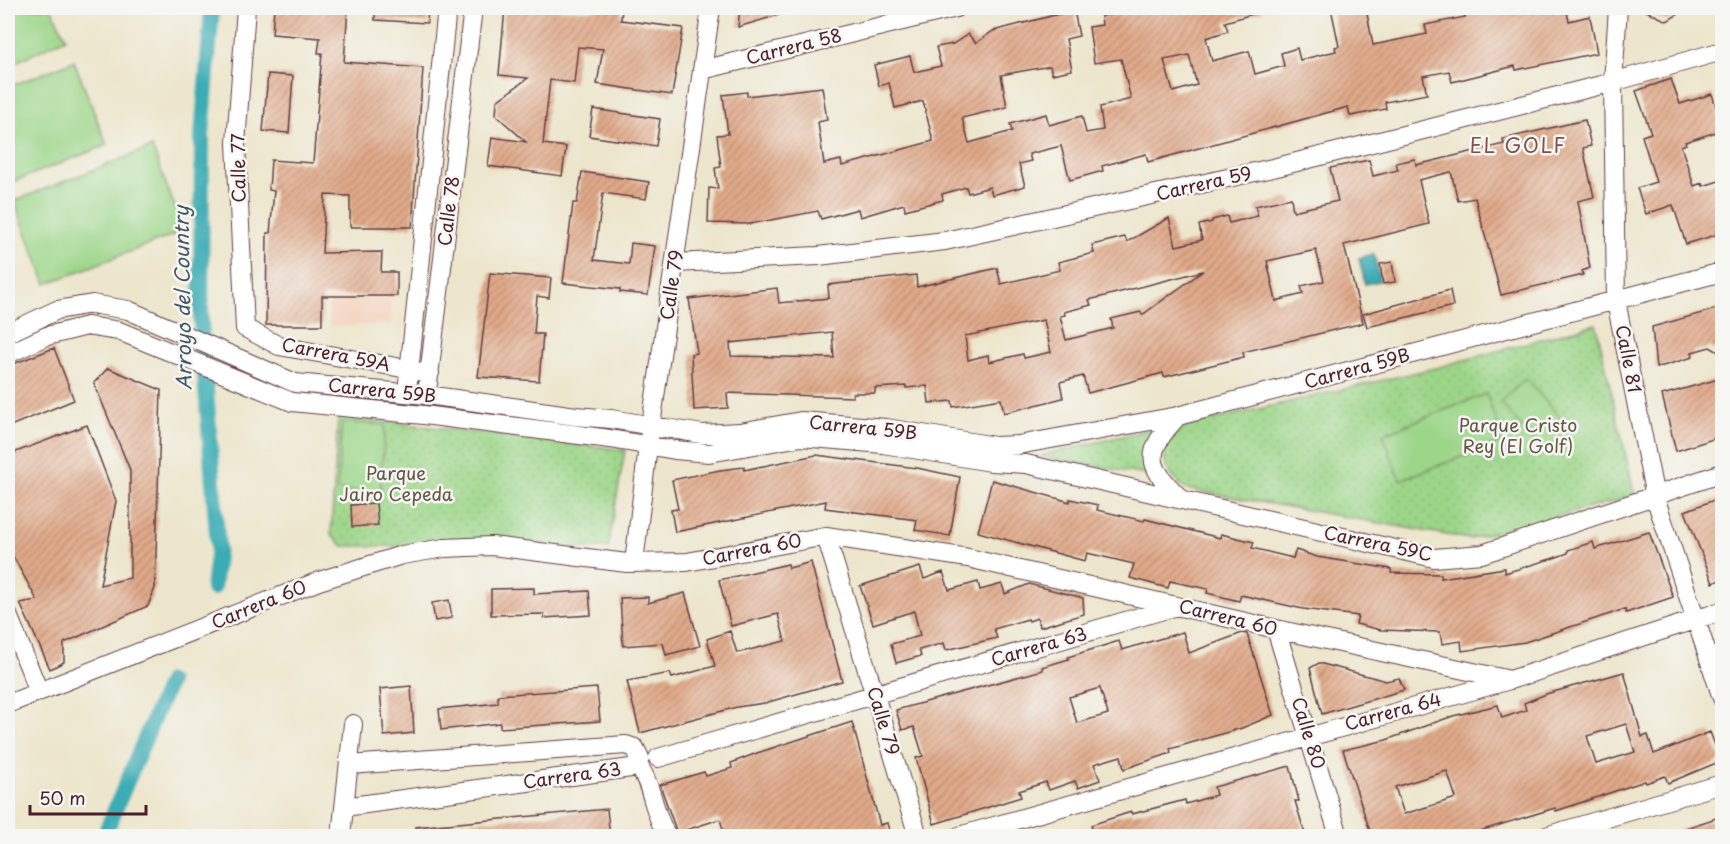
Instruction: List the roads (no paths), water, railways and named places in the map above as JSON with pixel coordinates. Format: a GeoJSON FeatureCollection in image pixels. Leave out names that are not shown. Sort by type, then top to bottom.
{"type":"FeatureCollection","features":[{"type":"Feature","properties":{"kind":"street","name":"Calle 77"},"geometry":{"type":"LineString","coordinates":[[245,328],[237,143],[246,8]]}},
{"type":"Feature","properties":{"kind":"street","name":"Calle 78"},"geometry":{"type":"LineString","coordinates":[[403,413],[410,370],[447,8]]}},
{"type":"Feature","properties":{"kind":"street","name":"Calle 78"},"geometry":{"type":"LineString","coordinates":[[424,415],[473,8]]}},
{"type":"Feature","properties":{"kind":"street","name":"Calle 79"},"geometry":{"type":"LineString","coordinates":[[634,563],[648,446],[711,8]]}},
{"type":"Feature","properties":{"kind":"street","name":"Carrera 58"},"geometry":{"type":"LineString","coordinates":[[702,70],[956,8]]}},
{"type":"Feature","properties":{"kind":"street","name":"Calle 81"},"geometry":{"type":"LineString","coordinates":[[1618,8],[1612,82],[1616,301],[1655,497],[1722,698]]}},
{"type":"Feature","properties":{"kind":"street","name":"Carrera 59"},"geometry":{"type":"LineString","coordinates":[[675,263],[818,256],[945,241],[1277,167],[1612,82],[1722,51]]}},
{"type":"Feature","properties":{"kind":"street","name":"Carrera 59B"},"geometry":{"type":"LineString","coordinates":[[8,354],[47,336],[87,326],[119,331],[292,402],[424,415],[709,453],[801,437],[885,436],[994,447],[1018,445],[1178,416],[1722,272]]}},
{"type":"Feature","properties":{"kind":"street","name":"Carrera 59B"},"geometry":{"type":"LineString","coordinates":[[8,333],[57,309],[93,304],[128,310],[295,383],[427,395],[576,417],[611,419],[702,434],[740,432],[801,421],[885,436],[991,462],[1026,464]]}},
{"type":"Feature","properties":{"kind":"street","name":"Carrera 59A"},"geometry":{"type":"LineString","coordinates":[[245,328],[279,346],[430,373]]}},
{"type":"Feature","properties":{"kind":"street"},"geometry":{"type":"LineString","coordinates":[[1178,416],[1158,438],[1153,461],[1159,478],[1180,498]]}},
{"type":"Feature","properties":{"kind":"street","name":"Carrera 59C"},"geometry":{"type":"LineString","coordinates":[[1026,464],[1434,558],[1482,554],[1655,497],[1722,472]]}},
{"type":"Feature","properties":{"kind":"street","name":"Calle 79"},"geometry":{"type":"LineString","coordinates":[[825,536],[918,837]]}},
{"type":"Feature","properties":{"kind":"street","name":"Carrera 60"},"geometry":{"type":"LineString","coordinates":[[8,704],[319,581],[402,555],[444,548],[492,546],[634,563],[687,562],[825,536],[968,558],[1510,680]]}},
{"type":"Feature","properties":{"kind":"street","name":"Carrera 63"},"geometry":{"type":"LineString","coordinates":[[658,759],[1179,606]]}},
{"type":"Feature","properties":{"kind":"street","name":"Carrera 64"},"geometry":{"type":"LineString","coordinates":[[959,837],[1309,735],[1510,680],[1722,611]]}},
{"type":"Feature","properties":{"kind":"street"},"geometry":{"type":"LineString","coordinates":[[8,615],[39,692]]}},
{"type":"Feature","properties":{"kind":"street","name":"Calle 80"},"geometry":{"type":"LineString","coordinates":[[1276,629],[1339,837]]}},
{"type":"Feature","properties":{"kind":"street"},"geometry":{"type":"LineString","coordinates":[[341,837],[353,724]]}},
{"type":"Feature","properties":{"kind":"street","name":"Carrera 63"},"geometry":{"type":"LineString","coordinates":[[344,807],[631,768],[638,765],[640,758],[638,751],[626,745],[349,765]]}},
{"type":"Feature","properties":{"kind":"street"},"geometry":{"type":"LineString","coordinates":[[638,765],[647,777],[652,805],[667,837]]}},
{"type":"Feature","properties":{"kind":"street"},"geometry":{"type":"LineString","coordinates":[[1546,837],[1722,784]]}},
{"type":"Feature","properties":{"kind":"water"},"geometry":{"type":"Polygon","coordinates":[[[1374,254],[1380,281],[1365,284],[1359,258],[1374,254]]]}},
{"type":"Feature","properties":{"kind":"waterway","name":"Arroyo del Country"},"geometry":{"type":"LineString","coordinates":[[212,8],[202,136],[201,323],[218,548],[213,588]]}},
{"type":"Feature","properties":{"kind":"waterway","name":"Arroyo del Country"},"geometry":{"type":"LineString","coordinates":[[104,836],[169,682]]}},
{"type":"Feature","properties":{"kind":"district","name":"EL GOLF"},"geometry":{"type":"Point","coordinates":[1518,146]}},
{"type":"Feature","properties":{"kind":"park label","name":"Parque Cristo Rey (El Golf)"},"geometry":{"type":"Point","coordinates":[1518,436]}},
{"type":"Feature","properties":{"kind":"park label","name":"Parque Jairo Cepeda"},"geometry":{"type":"Point","coordinates":[396,484]}}]}
